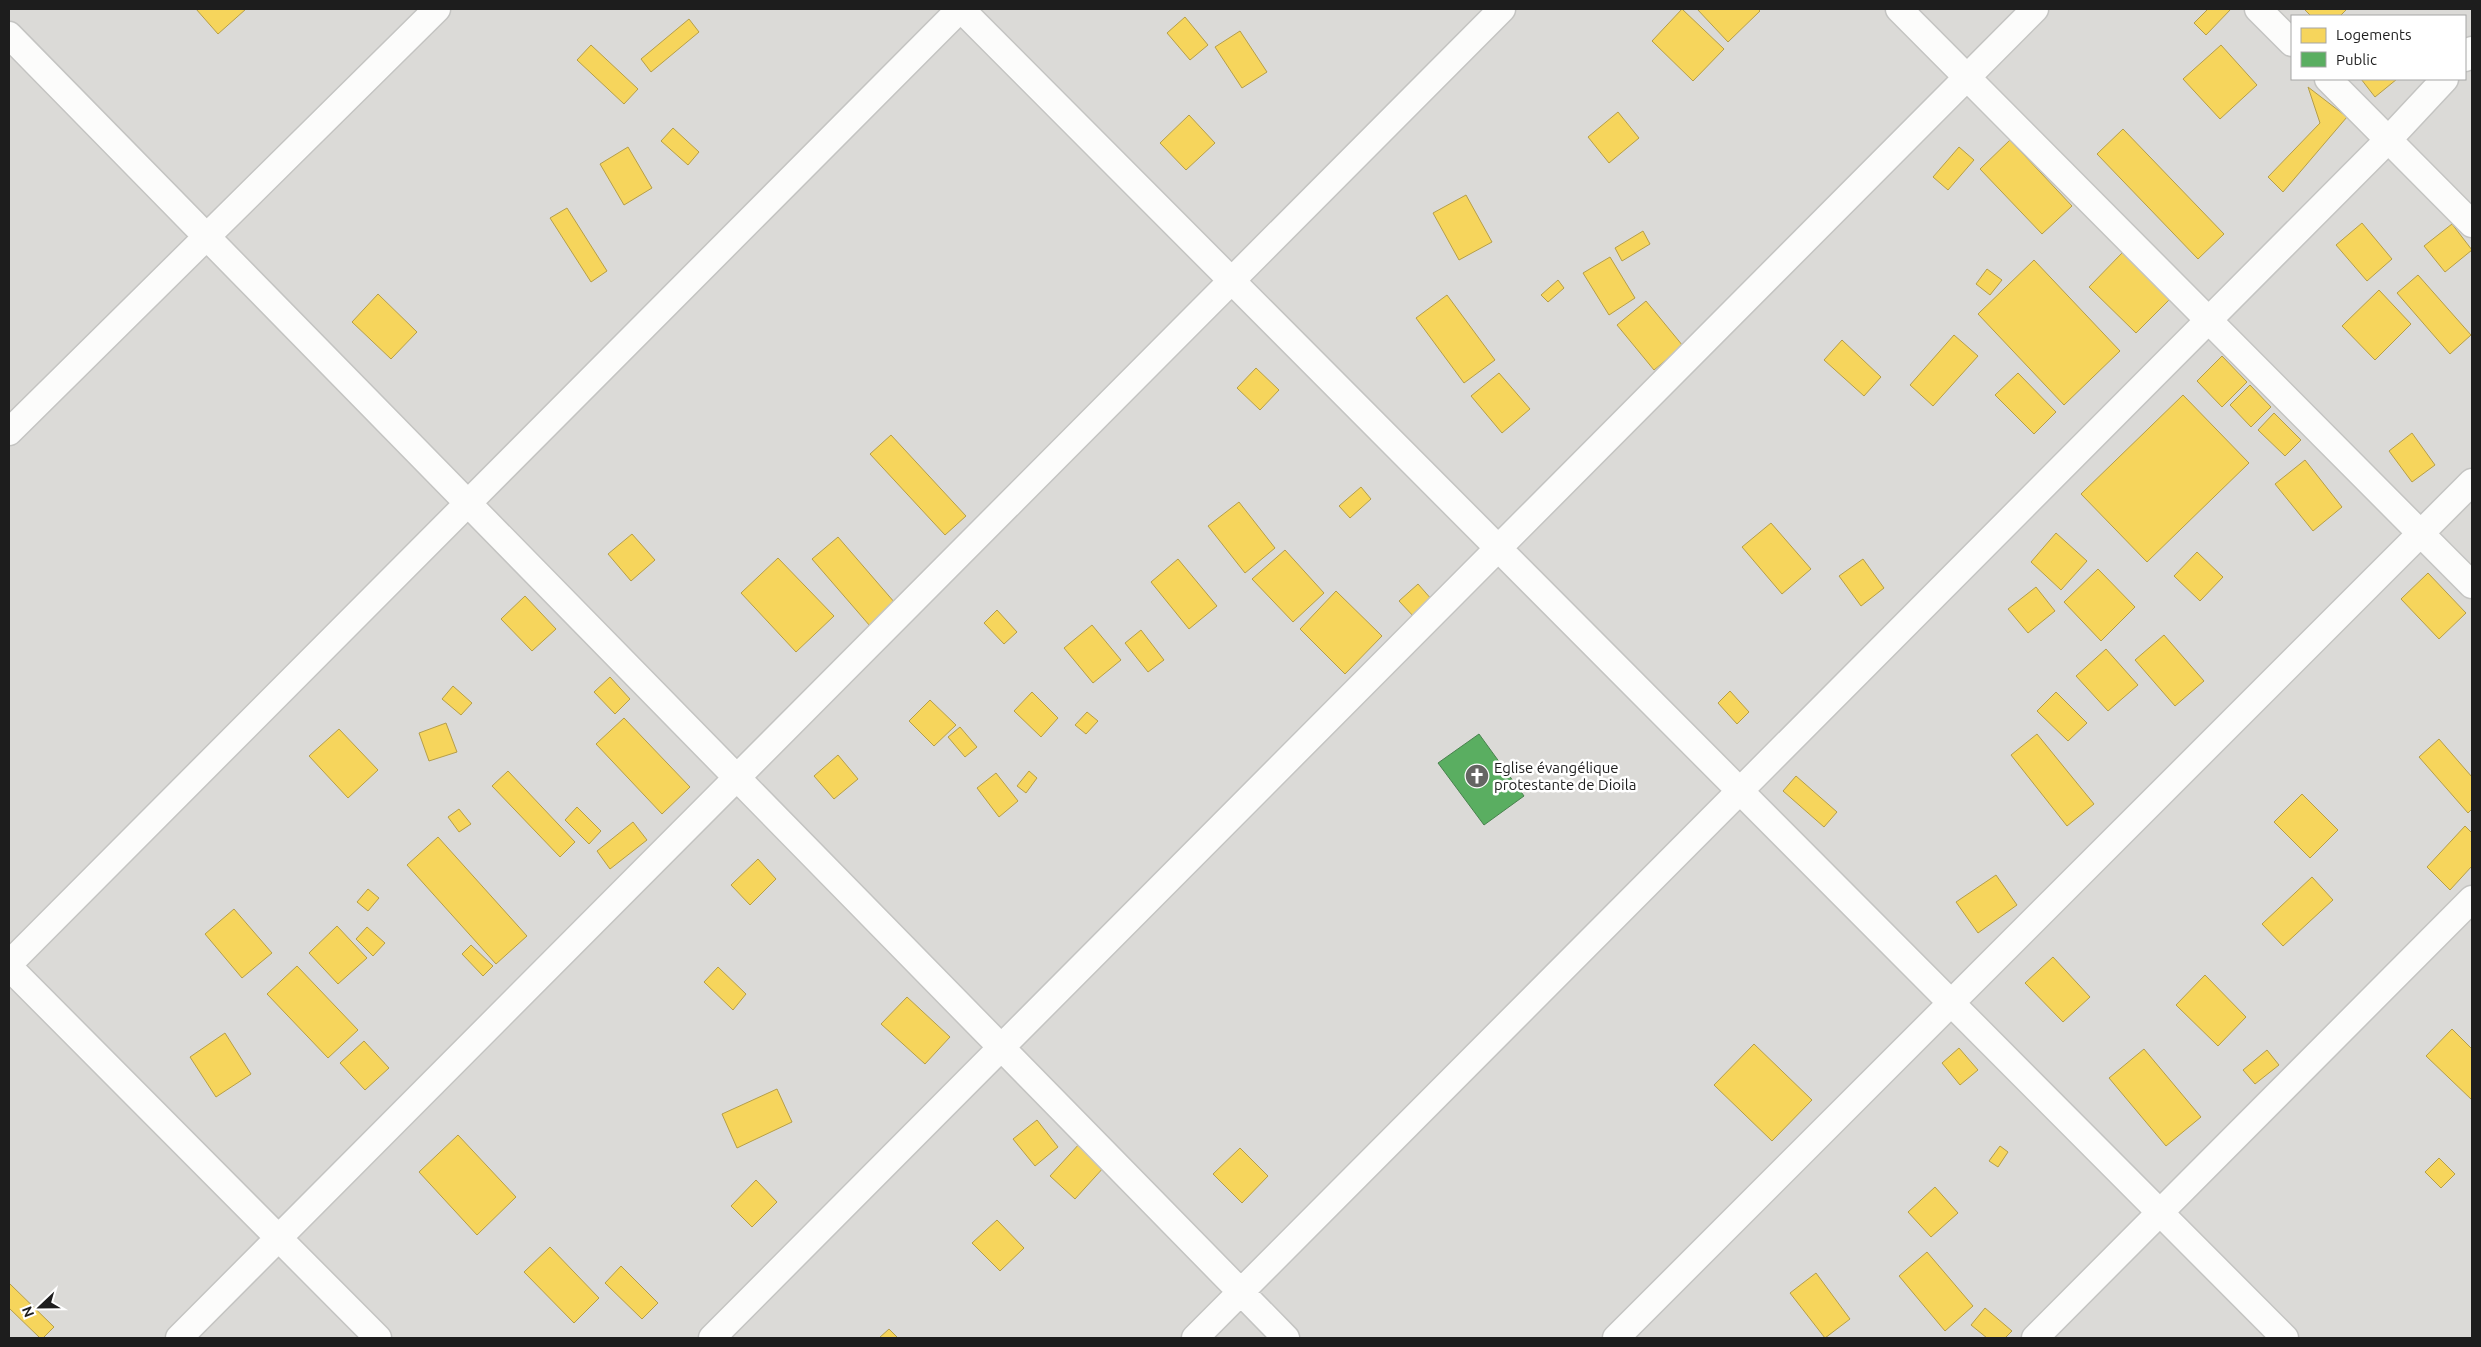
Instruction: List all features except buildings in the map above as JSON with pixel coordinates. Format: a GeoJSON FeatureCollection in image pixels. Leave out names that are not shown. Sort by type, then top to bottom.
{"type":"FeatureCollection","features":[{"type":"Feature","properties":{"kind":"street"},"geometry":{"type":"LineString","coordinates":[[9,432],[436,9]]}},
{"type":"Feature","properties":{"kind":"street"},"geometry":{"type":"LineString","coordinates":[[378,1338],[9,966],[960,9],[2285,1338]]}},
{"type":"Feature","properties":{"kind":"street"},"geometry":{"type":"LineString","coordinates":[[179,1338],[1502,9]]}},
{"type":"Feature","properties":{"kind":"street"},"geometry":{"type":"LineString","coordinates":[[1899,9],[2472,585]]}},
{"type":"Feature","properties":{"kind":"street"},"geometry":{"type":"LineString","coordinates":[[712,1338],[2035,9]]}},
{"type":"Feature","properties":{"kind":"street"},"geometry":{"type":"LineString","coordinates":[[2258,9],[2291,42]]}},
{"type":"Feature","properties":{"kind":"street"},"geometry":{"type":"LineString","coordinates":[[9,36],[1286,1338]]}},
{"type":"Feature","properties":{"kind":"street"},"geometry":{"type":"LineString","coordinates":[[2329,80],[2472,224]]}},
{"type":"Feature","properties":{"kind":"street"},"geometry":{"type":"LineString","coordinates":[[1195,1338],[2388,140],[2444,80]]}},
{"type":"Feature","properties":{"kind":"street"},"geometry":{"type":"LineString","coordinates":[[1616,1338],[2472,482]]}},
{"type":"Feature","properties":{"kind":"street"},"geometry":{"type":"LineString","coordinates":[[2035,1338],[2472,899]]}},
{"type":"Feature","properties":{"kind":"shaded area"},"geometry":{"type":"Polygon","coordinates":[[[9,9],[2472,9],[2472,1338],[9,1338],[9,9]]]}},
{"type":"Feature","properties":{"kind":"place","name":"Eglise évangélique protestante de Dioila"},"geometry":{"type":"Point","coordinates":[1477,776]}}]}
